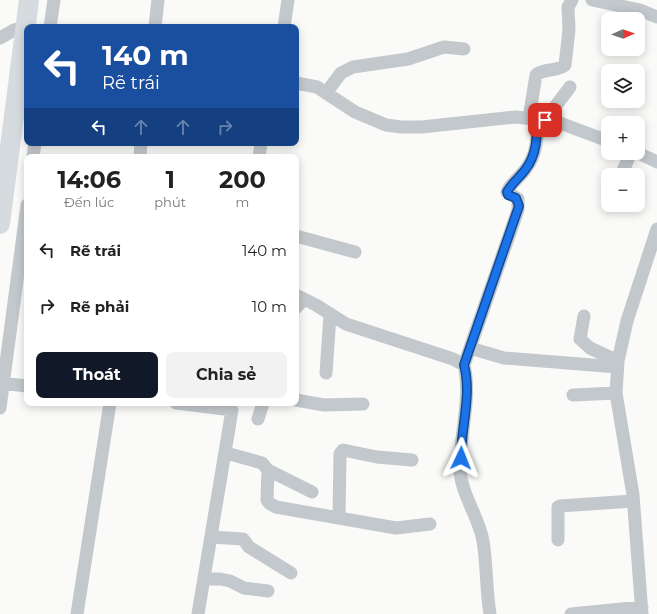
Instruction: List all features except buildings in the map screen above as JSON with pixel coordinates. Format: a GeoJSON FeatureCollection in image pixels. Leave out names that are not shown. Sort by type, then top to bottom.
{"type":"FeatureCollection","features":[{"type":"Feature","properties":{"kind":"highway"},"geometry":{"type":"LineString","coordinates":[[25,24],[29,0]]}},
{"type":"Feature","properties":{"kind":"highway"},"geometry":{"type":"LineString","coordinates":[[0,224],[2,185],[24,34]]}},
{"type":"Feature","properties":{"kind":"street"},"geometry":{"type":"LineString","coordinates":[[50,24],[54,0]]}},
{"type":"Feature","properties":{"kind":"street"},"geometry":{"type":"LineString","coordinates":[[155,24],[158,0]]}},
{"type":"Feature","properties":{"kind":"street"},"geometry":{"type":"LineString","coordinates":[[284,24],[288,0]]}},
{"type":"Feature","properties":{"kind":"street"},"geometry":{"type":"LineString","coordinates":[[490,614],[483,541],[463,486],[460,473],[461,442],[468,387],[464,365],[518,210],[518,199],[508,195],[507,192],[526,169],[538,143],[536,75],[539,72],[561,68],[564,65],[569,30],[568,7],[572,0]]}},
{"type":"Feature","properties":{"kind":"street"},"geometry":{"type":"LineString","coordinates":[[592,0],[614,2],[657,17]]}},
{"type":"Feature","properties":{"kind":"street"},"geometry":{"type":"LineString","coordinates":[[0,38],[14,30],[24,27]]}},
{"type":"Feature","properties":{"kind":"street"},"geometry":{"type":"LineString","coordinates":[[326,93],[341,73],[353,67],[408,59],[444,47],[464,49]]}},
{"type":"Feature","properties":{"kind":"street"},"geometry":{"type":"LineString","coordinates":[[299,84],[317,87],[355,112],[386,125],[422,127],[516,117],[537,119],[601,139]]}},
{"type":"Feature","properties":{"kind":"street"},"geometry":{"type":"LineString","coordinates":[[537,119],[570,88]]}},
{"type":"Feature","properties":{"kind":"street"},"geometry":{"type":"LineString","coordinates":[[645,156],[657,162]]}},
{"type":"Feature","properties":{"kind":"street"},"geometry":{"type":"LineString","coordinates":[[0,408],[2,383],[24,226]]}},
{"type":"Feature","properties":{"kind":"street"},"geometry":{"type":"LineString","coordinates":[[571,614],[642,610],[633,502],[616,393],[617,364],[627,321],[657,229]]}},
{"type":"Feature","properties":{"kind":"street"},"geometry":{"type":"LineString","coordinates":[[299,237],[355,252]]}},
{"type":"Feature","properties":{"kind":"street"},"geometry":{"type":"LineString","coordinates":[[299,300],[358,329],[453,359],[464,365]]}},
{"type":"Feature","properties":{"kind":"street"},"geometry":{"type":"LineString","coordinates":[[326,372],[330,315]]}},
{"type":"Feature","properties":{"kind":"street"},"geometry":{"type":"LineString","coordinates":[[584,316],[580,339],[590,348],[617,364]]}},
{"type":"Feature","properties":{"kind":"street"},"geometry":{"type":"LineString","coordinates":[[470,348],[504,358],[617,364]]}},
{"type":"Feature","properties":{"kind":"street"},"geometry":{"type":"LineString","coordinates":[[2,383],[24,386]]}},
{"type":"Feature","properties":{"kind":"street"},"geometry":{"type":"LineString","coordinates":[[573,395],[616,393]]}},
{"type":"Feature","properties":{"kind":"street"},"geometry":{"type":"LineString","coordinates":[[299,401],[324,405],[363,404]]}},
{"type":"Feature","properties":{"kind":"street"},"geometry":{"type":"LineString","coordinates":[[77,614],[110,406]]}},
{"type":"Feature","properties":{"kind":"street"},"geometry":{"type":"LineString","coordinates":[[198,614],[233,406]]}},
{"type":"Feature","properties":{"kind":"street"},"geometry":{"type":"LineString","coordinates":[[258,419],[262,406]]}},
{"type":"Feature","properties":{"kind":"street"},"geometry":{"type":"LineString","coordinates":[[339,518],[340,454],[343,450],[377,457],[412,460]]}},
{"type":"Feature","properties":{"kind":"street"},"geometry":{"type":"LineString","coordinates":[[226,453],[262,463],[268,470],[312,492]]}},
{"type":"Feature","properties":{"kind":"street"},"geometry":{"type":"LineString","coordinates":[[268,470],[267,500],[276,507],[396,528],[430,524]]}},
{"type":"Feature","properties":{"kind":"street"},"geometry":{"type":"LineString","coordinates":[[558,540],[558,507],[633,502]]}},
{"type":"Feature","properties":{"kind":"street"},"geometry":{"type":"LineString","coordinates":[[211,537],[243,540],[249,547],[291,573]]}},
{"type":"Feature","properties":{"kind":"street"},"geometry":{"type":"LineString","coordinates":[[204,579],[220,579],[230,581],[244,588],[268,591]]}},
{"type":"Feature","properties":{"kind":"route"},"geometry":{"type":"LineString","coordinates":[[461,458],[461,442],[468,387],[468,379],[464,365],[519,206],[518,199],[508,195],[507,192],[526,169],[538,143],[537,119],[545,120]]}}]}
